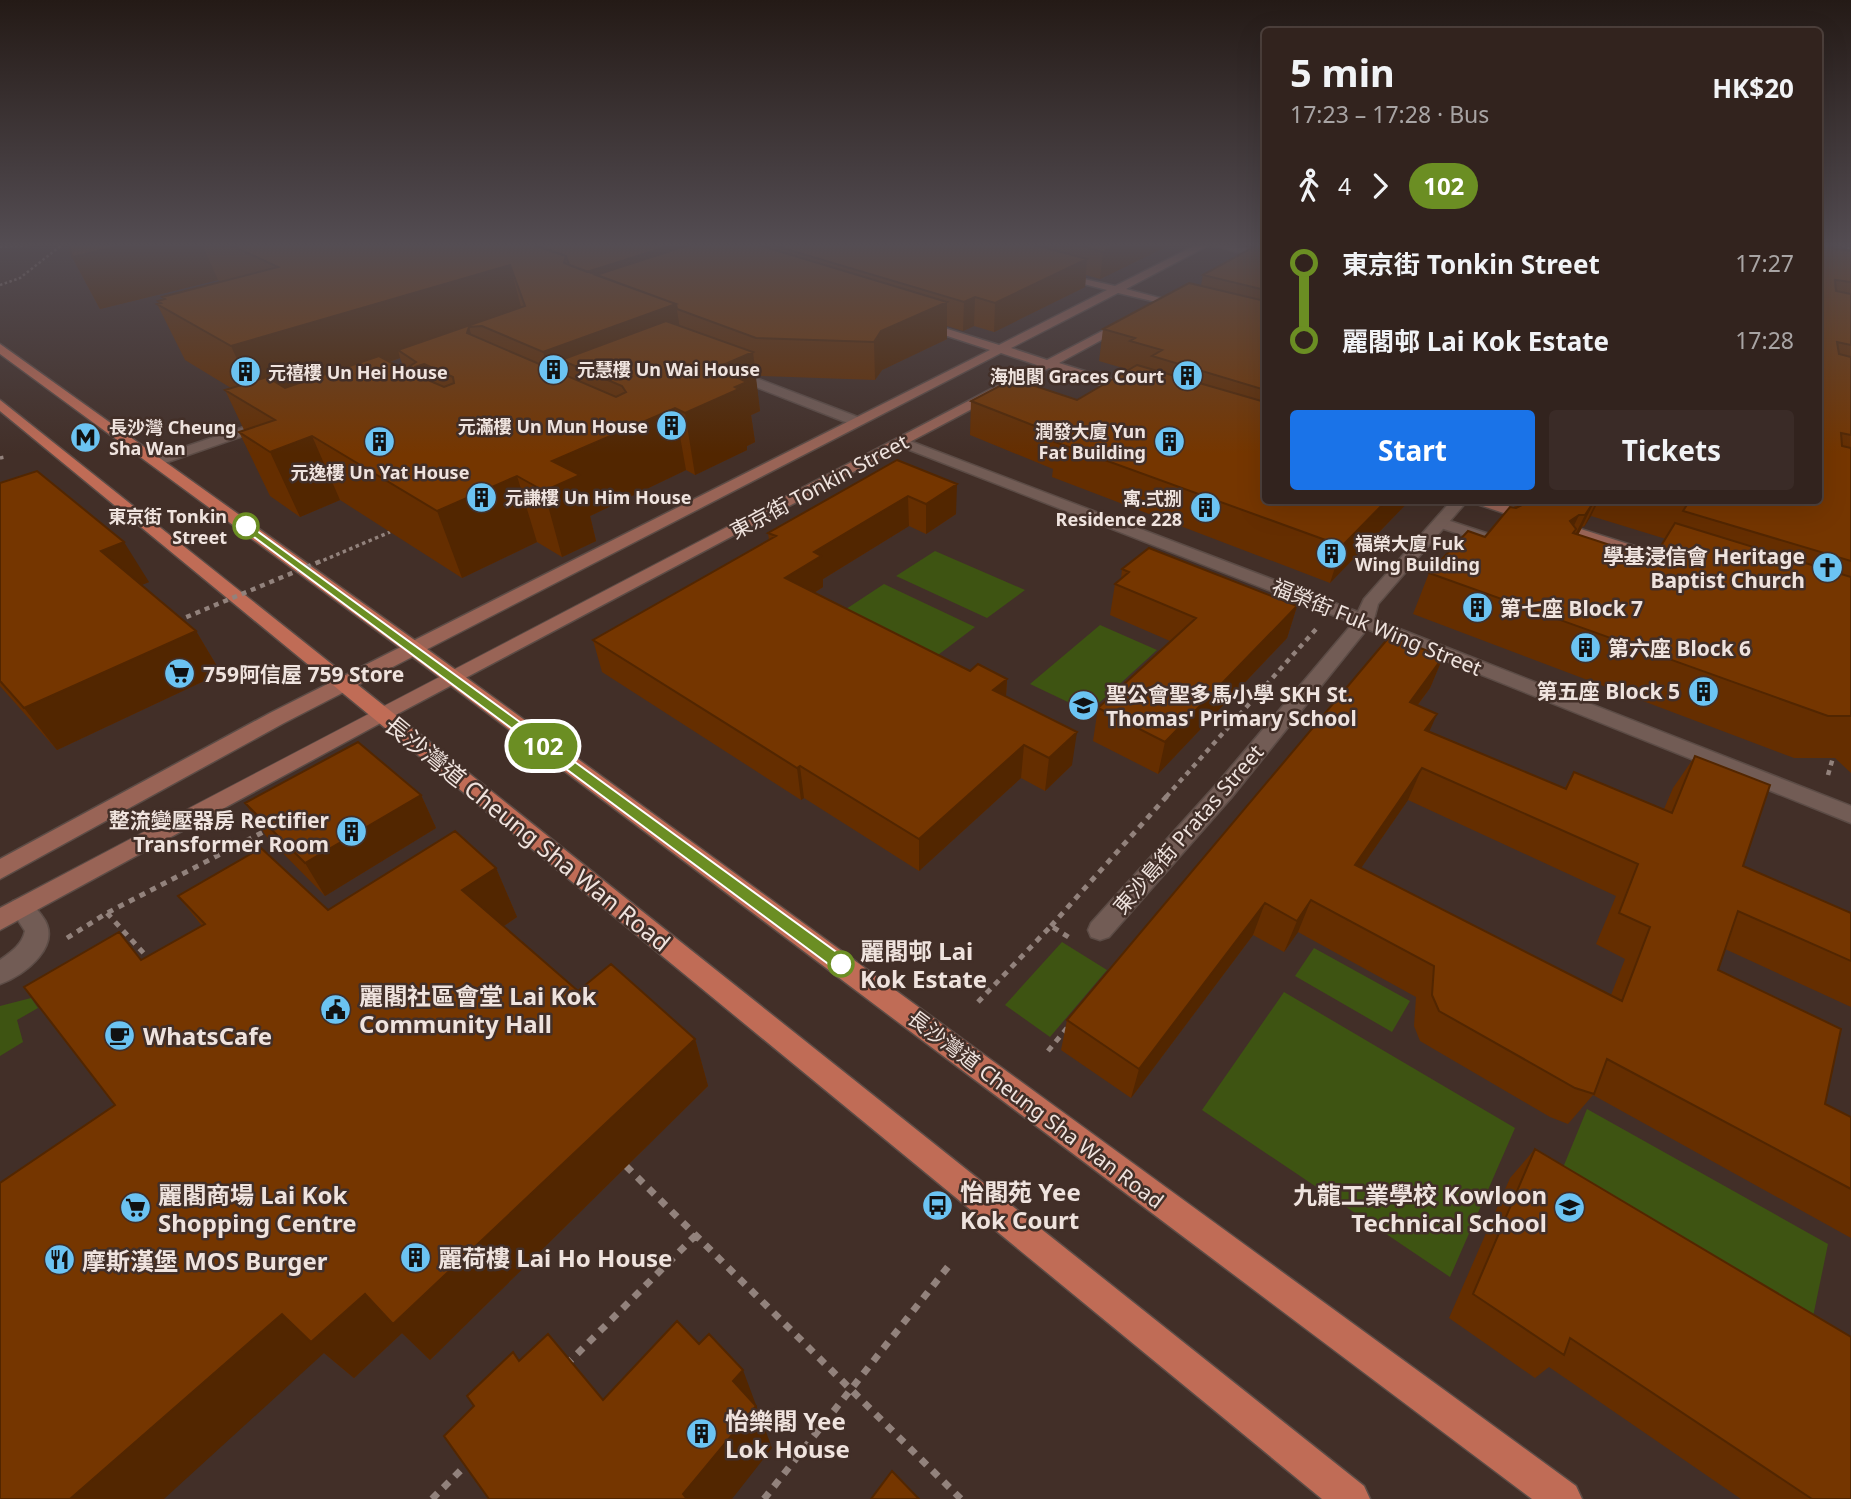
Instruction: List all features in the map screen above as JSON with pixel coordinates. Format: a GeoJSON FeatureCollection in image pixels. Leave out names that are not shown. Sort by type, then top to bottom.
{"type":"FeatureCollection","features":[{"type":"Feature","properties":{"kind":"main road","name":"東京街 Tonkin Street"},"geometry":{"type":"LineString","coordinates":[[0,870],[343,684],[1072,314]]}},
{"type":"Feature","properties":{"kind":"main road","name":"東京街 Tonkin Street"},"geometry":{"type":"LineString","coordinates":[[11,914],[381,714],[1134,318]]}},
{"type":"Feature","properties":{"kind":"main road"},"geometry":{"type":"LineString","coordinates":[[910,321],[1149,396]]}},
{"type":"Feature","properties":{"kind":"main road","name":"長沙灣道 Cheung Sha Wan Road"},"geometry":{"type":"LineString","coordinates":[[0,348],[413,648],[1563,1499]]}},
{"type":"Feature","properties":{"kind":"main road","name":"長沙灣道 Cheung Sha Wan Road"},"geometry":{"type":"LineString","coordinates":[[0,404],[1350,1499]]}},
{"type":"Feature","properties":{"kind":"main road"},"geometry":{"type":"LineString","coordinates":[[1484,504],[1696,571]]}},
{"type":"Feature","properties":{"kind":"street"},"geometry":{"type":"LineString","coordinates":[[713,366],[858,422]]}},
{"type":"Feature","properties":{"kind":"street"},"geometry":{"type":"LineString","coordinates":[[157,461],[274,422]]}},
{"type":"Feature","properties":{"kind":"street","name":"福榮街 Fuk Wing Street"},"geometry":{"type":"LineString","coordinates":[[902,442],[1364,621],[1851,815]]}},
{"type":"Feature","properties":{"kind":"street","name":"東沙島街 Pratas Street"},"geometry":{"type":"LineString","coordinates":[[1100,930],[1223,792],[1364,621],[1370,603],[1458,504]]}},
{"type":"Feature","properties":{"kind":"street"},"geometry":{"type":"LineString","coordinates":[[1441,523],[1497,541]]}},
{"type":"Feature","properties":{"kind":"street"},"geometry":{"type":"LineString","coordinates":[[1598,560],[1609,544]]}},
{"type":"Feature","properties":{"kind":"street"},"geometry":{"type":"LineString","coordinates":[[0,973],[22,959],[37,939],[38,929],[11,914]]}},
{"type":"Feature","properties":{"kind":"path"},"geometry":{"type":"LineString","coordinates":[[166,625],[390,532]]}},
{"type":"Feature","properties":{"kind":"path"},"geometry":{"type":"LineString","coordinates":[[978,1002],[1051,926],[1318,627],[1305,622]]}},
{"type":"Feature","properties":{"kind":"path"},"geometry":{"type":"LineString","coordinates":[[1820,803],[1835,751]]}},
{"type":"Feature","properties":{"kind":"path"},"geometry":{"type":"LineString","coordinates":[[59,943],[107,913],[278,824]]}},
{"type":"Feature","properties":{"kind":"path"},"geometry":{"type":"LineString","coordinates":[[107,913],[153,964]]}},
{"type":"Feature","properties":{"kind":"path"},"geometry":{"type":"LineString","coordinates":[[1051,926],[1074,940]]}},
{"type":"Feature","properties":{"kind":"path"},"geometry":{"type":"LineString","coordinates":[[1048,1051],[1074,1020]]}},
{"type":"Feature","properties":{"kind":"path"},"geometry":{"type":"LineString","coordinates":[[626,1166],[961,1499]]}},
{"type":"Feature","properties":{"kind":"path"},"geometry":{"type":"LineString","coordinates":[[559,1372],[696,1235]]}},
{"type":"Feature","properties":{"kind":"path"},"geometry":{"type":"LineString","coordinates":[[764,1499],[951,1263]]}},
{"type":"Feature","properties":{"kind":"path"},"geometry":{"type":"LineString","coordinates":[[432,1499],[471,1460]]}},
{"type":"Feature","properties":{"kind":"green space"},"geometry":{"type":"Polygon","coordinates":[[[935,551],[1025,590],[987,618],[896,576],[935,551]]]}},
{"type":"Feature","properties":{"kind":"green space"},"geometry":{"type":"Polygon","coordinates":[[[884,584],[975,627],[934,658],[843,611],[884,584]]]}},
{"type":"Feature","properties":{"kind":"green space"},"geometry":{"type":"Polygon","coordinates":[[[1100,625],[1157,650],[1089,712],[1030,684],[1100,625]]]}},
{"type":"Feature","properties":{"kind":"green space"},"geometry":{"type":"Polygon","coordinates":[[[1062,942],[1107,970],[1050,1037],[1005,1005],[1062,942]]]}},
{"type":"Feature","properties":{"kind":"green space"},"geometry":{"type":"Polygon","coordinates":[[[1314,948],[1410,1001],[1392,1032],[1295,976],[1314,948]]]}},
{"type":"Feature","properties":{"kind":"green space"},"geometry":{"type":"Polygon","coordinates":[[[1284,992],[1515,1128],[1450,1277],[1202,1110],[1284,992]]]}},
{"type":"Feature","properties":{"kind":"green space"},"geometry":{"type":"Polygon","coordinates":[[[31,998],[38,1008],[17,1020],[23,1042],[0,1056],[0,1006],[31,998]]]}},
{"type":"Feature","properties":{"kind":"green space"},"geometry":{"type":"Polygon","coordinates":[[[1587,1109],[1828,1244],[1807,1346],[1553,1192],[1587,1109]]]}},
{"type":"Feature","properties":{"kind":"building"},"geometry":{"type":"Polygon","coordinates":[[[175,314],[341,314],[231,346],[175,314]]]}},
{"type":"Feature","properties":{"kind":"building"},"geometry":{"type":"Polygon","coordinates":[[[502,314],[648,314],[543,352],[482,326],[469,327],[467,333],[616,397],[626,392],[622,386],[561,360],[666,321],[753,352],[716,368],[747,382],[735,387],[739,389],[685,413],[675,408],[552,461],[580,475],[544,491],[517,476],[437,511],[312,436],[270,452],[239,432],[275,420],[225,390],[267,377],[285,388],[379,356],[399,367],[407,368],[416,362],[398,350],[502,314]],[[424,364],[415,367],[416,375],[444,387],[454,383],[453,377],[424,364]]]}},
{"type":"Feature","properties":{"kind":"building"},"geometry":{"type":"Polygon","coordinates":[[[690,314],[920,314],[881,331],[874,342],[756,338],[690,314]]]}},
{"type":"Feature","properties":{"kind":"building"},"geometry":{"type":"Polygon","coordinates":[[[1131,314],[1262,314],[1262,389],[1152,356],[1162,350],[1130,341],[1135,338],[1103,329],[1131,314]]]}},
{"type":"Feature","properties":{"kind":"building"},"geometry":{"type":"Polygon","coordinates":[[[1822,314],[1851,314],[1851,345],[1837,342],[1839,354],[1851,357],[1851,435],[1841,433],[1842,446],[1851,448],[1851,561],[1683,511],[1687,504],[1822,504],[1822,314]]]}},
{"type":"Feature","properties":{"kind":"building"},"geometry":{"type":"Polygon","coordinates":[[[1137,365],[1262,401],[1262,504],[1383,504],[1342,546],[1055,442],[1063,437],[971,401],[1009,381],[1020,381],[1077,400],[1137,365]]]}},
{"type":"Feature","properties":{"kind":"building"},"geometry":{"type":"Polygon","coordinates":[[[897,460],[957,484],[926,504],[908,496],[814,552],[821,556],[785,578],[970,671],[978,664],[1007,679],[993,690],[1077,732],[1049,758],[1024,745],[919,839],[800,766],[797,768],[593,640],[776,536],[768,533],[897,460]]]}},
{"type":"Feature","properties":{"kind":"building"},"geometry":{"type":"Polygon","coordinates":[[[37,471],[124,542],[101,551],[196,631],[24,708],[0,681],[0,483],[37,471]]]}},
{"type":"Feature","properties":{"kind":"building"},"geometry":{"type":"Polygon","coordinates":[[[1524,504],[1592,504],[1585,515],[1579,515],[1570,521],[1576,529],[1573,533],[1653,559],[1675,523],[1851,577],[1851,716],[1828,716],[1429,573],[1468,531],[1485,537],[1510,507],[1516,508],[1524,504]]]}},
{"type":"Feature","properties":{"kind":"building"},"geometry":{"type":"Polygon","coordinates":[[[1149,548],[1297,606],[1165,742],[1098,708],[1196,618],[1115,584],[1129,572],[1122,569],[1149,548]]]}},
{"type":"Feature","properties":{"kind":"building"},"geometry":{"type":"Polygon","coordinates":[[[1390,636],[1443,657],[1410,702],[1437,714],[1425,730],[1566,789],[1574,772],[1672,813],[1695,756],[1770,785],[1743,866],[1851,913],[1851,961],[1738,911],[1718,970],[1841,1029],[1825,1104],[1851,1117],[1851,1189],[1607,1059],[1594,1094],[1575,1088],[1439,1011],[1432,995],[1434,966],[1311,900],[1297,921],[1265,903],[1139,1069],[1067,1020],[1390,636]],[[1422,768],[1355,865],[1622,1001],[1650,927],[1619,913],[1638,864],[1422,768]]]}},
{"type":"Feature","properties":{"kind":"building"},"geometry":{"type":"Polygon","coordinates":[[[358,742],[421,795],[305,863],[245,803],[358,742]]]}},
{"type":"Feature","properties":{"kind":"building"},"geometry":{"type":"Polygon","coordinates":[[[455,831],[496,868],[462,890],[578,991],[611,964],[695,1039],[393,1324],[365,1294],[311,1342],[282,1314],[70,1499],[0,1499],[0,1183],[115,1105],[24,987],[119,932],[141,960],[205,924],[178,896],[261,848],[328,910],[455,831]]]}},
{"type":"Feature","properties":{"kind":"building"},"geometry":{"type":"Polygon","coordinates":[[[1535,1149],[1851,1337],[1851,1499],[1812,1499],[1570,1338],[1564,1355],[1473,1294],[1535,1149]]]}},
{"type":"Feature","properties":{"kind":"building"},"geometry":{"type":"Polygon","coordinates":[[[677,1321],[699,1344],[709,1334],[743,1370],[733,1381],[756,1406],[683,1494],[687,1499],[489,1499],[444,1436],[474,1406],[467,1396],[513,1352],[519,1361],[548,1334],[603,1400],[677,1321]]]}},
{"type":"Feature","properties":{"kind":"building"},"geometry":{"type":"Polygon","coordinates":[[[892,1471],[919,1499],[871,1499],[892,1471]]]}},
{"type":"Feature","properties":{"kind":"bus line","name":"102"},"geometry":{"type":"LineString","coordinates":[[246,526],[841,964]]}},
{"type":"Feature","properties":{"kind":"place","name":"元慧樓 Un Wai House"},"geometry":{"type":"Point","coordinates":[554,369]}},
{"type":"Feature","properties":{"kind":"place","name":"元禧樓 Un Hei House"},"geometry":{"type":"Point","coordinates":[245,372]}},
{"type":"Feature","properties":{"kind":"place","name":"海旭閣 Graces Court"},"geometry":{"type":"Point","coordinates":[1187,376]}},
{"type":"Feature","properties":{"kind":"place","name":"元滿樓 Un Mun House"},"geometry":{"type":"Point","coordinates":[671,426]}},
{"type":"Feature","properties":{"kind":"place","name":"長沙灣 Cheung Sha Wan"},"geometry":{"type":"Point","coordinates":[86,437]}},
{"type":"Feature","properties":{"kind":"place","name":"元逸樓 Un Yat House"},"geometry":{"type":"Point","coordinates":[380,441]}},
{"type":"Feature","properties":{"kind":"place","name":"潤發大廈 Yun Fat Building"},"geometry":{"type":"Point","coordinates":[1169,441]}},
{"type":"Feature","properties":{"kind":"place","name":"元謙樓 Un Him House"},"geometry":{"type":"Point","coordinates":[482,497]}},
{"type":"Feature","properties":{"kind":"place","name":"寓.弍捌 Residence 228"},"geometry":{"type":"Point","coordinates":[1205,508]}},
{"type":"Feature","properties":{"kind":"place","name":"東京街 Tonkin Street"},"geometry":{"type":"Point","coordinates":[246,526]}},
{"type":"Feature","properties":{"kind":"place","name":"福榮大廈 Fuk Wing Building"},"geometry":{"type":"Point","coordinates":[1332,553]}},
{"type":"Feature","properties":{"kind":"place","name":"學基浸信會 Heritage Baptist Church"},"geometry":{"type":"Point","coordinates":[1828,568]}},
{"type":"Feature","properties":{"kind":"place","name":"第七座 Block 7"},"geometry":{"type":"Point","coordinates":[1477,608]}},
{"type":"Feature","properties":{"kind":"place","name":"第六座 Block 6"},"geometry":{"type":"Point","coordinates":[1585,648]}},
{"type":"Feature","properties":{"kind":"place","name":"759阿信屋 759 Store"},"geometry":{"type":"Point","coordinates":[180,674]}},
{"type":"Feature","properties":{"kind":"place","name":"第五座 Block 5"},"geometry":{"type":"Point","coordinates":[1703,691]}},
{"type":"Feature","properties":{"kind":"place","name":"聖公會聖多馬小學 SKH St. Thomas' Primary School"},"geometry":{"type":"Point","coordinates":[1083,706]}},
{"type":"Feature","properties":{"kind":"place","name":"整流變壓器房 Rectifier Transformer Room"},"geometry":{"type":"Point","coordinates":[352,832]}},
{"type":"Feature","properties":{"kind":"place","name":"麗閣邨 Lai Kok Estate"},"geometry":{"type":"Point","coordinates":[841,964]}},
{"type":"Feature","properties":{"kind":"place","name":"麗閣社區會堂 Lai Kok Community Hall"},"geometry":{"type":"Point","coordinates":[336,1009]}},
{"type":"Feature","properties":{"kind":"place","name":"WhatsCafe"},"geometry":{"type":"Point","coordinates":[120,1035]}},
{"type":"Feature","properties":{"kind":"place","name":"怡閣苑 Yee Kok Court"},"geometry":{"type":"Point","coordinates":[937,1205]}},
{"type":"Feature","properties":{"kind":"place","name":"麗閣商場 Lai Kok Shopping Centre"},"geometry":{"type":"Point","coordinates":[135,1208]}},
{"type":"Feature","properties":{"kind":"place","name":"九龍工業學校 Kowloon Technical School"},"geometry":{"type":"Point","coordinates":[1570,1208]}},
{"type":"Feature","properties":{"kind":"place","name":"麗荷樓 Lai Ho House"},"geometry":{"type":"Point","coordinates":[415,1257]}},
{"type":"Feature","properties":{"kind":"place","name":"摩斯漢堡 MOS Burger"},"geometry":{"type":"Point","coordinates":[59,1260]}},
{"type":"Feature","properties":{"kind":"place","name":"怡樂閣 Yee Lok House"},"geometry":{"type":"Point","coordinates":[702,1434]}}]}
